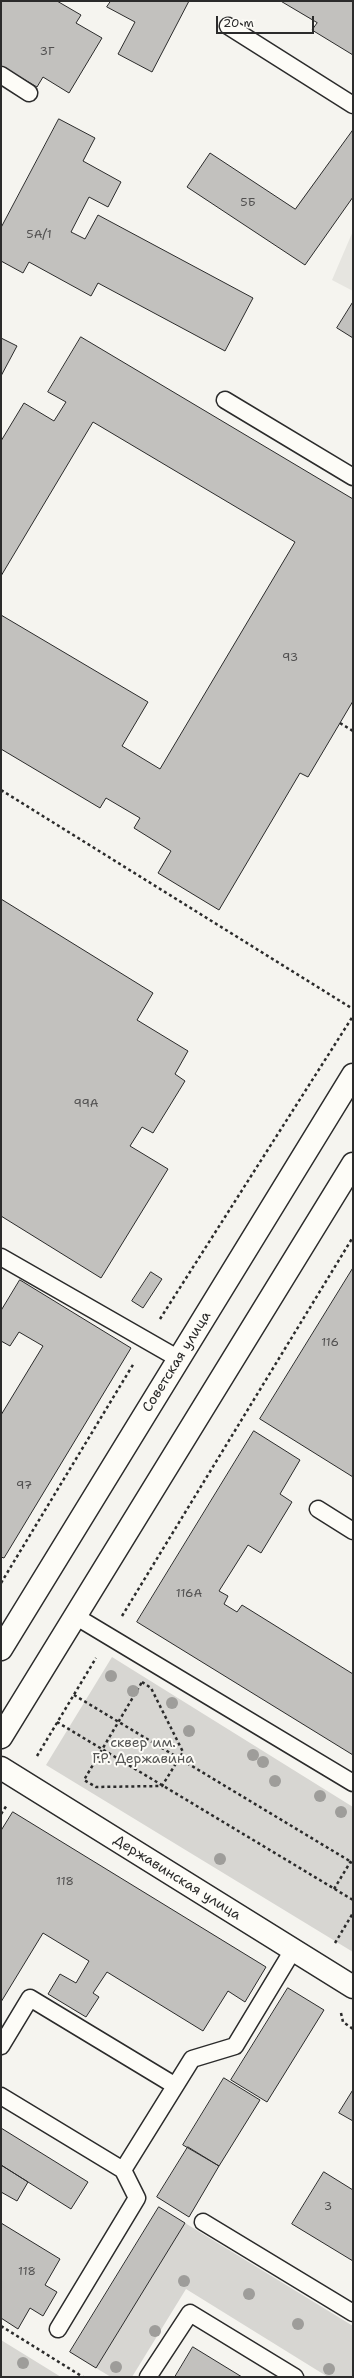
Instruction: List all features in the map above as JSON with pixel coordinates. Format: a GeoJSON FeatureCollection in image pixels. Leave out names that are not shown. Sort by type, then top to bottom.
{"type":"FeatureCollection","features":[{"type":"Feature","properties":{"kind":"main road","name":"Советская улица"},"geometry":{"type":"LineString","coordinates":[[1,1649],[353,1075]]}},
{"type":"Feature","properties":{"kind":"main road"},"geometry":{"type":"LineString","coordinates":[[1,1737],[353,1164]]}},
{"type":"Feature","properties":{"kind":"main road","name":"Державинская улица"},"geometry":{"type":"LineString","coordinates":[[1,1768],[353,1987]]}},
{"type":"Feature","properties":{"kind":"lane"},"geometry":{"type":"LineString","coordinates":[[228,26],[353,105]]}},
{"type":"Feature","properties":{"kind":"lane"},"geometry":{"type":"LineString","coordinates":[[1,75],[29,93]]}},
{"type":"Feature","properties":{"kind":"lane"},"geometry":{"type":"LineString","coordinates":[[225,400],[353,477]]}},
{"type":"Feature","properties":{"kind":"lane"},"geometry":{"type":"LineString","coordinates":[[1,1257],[179,1359]]}},
{"type":"Feature","properties":{"kind":"lane"},"geometry":{"type":"LineString","coordinates":[[318,1509],[353,1531]]}},
{"type":"Feature","properties":{"kind":"lane"},"geometry":{"type":"LineString","coordinates":[[75,1616],[353,1783]]}},
{"type":"Feature","properties":{"kind":"lane"},"geometry":{"type":"LineString","coordinates":[[123,2170],[192,2058],[235,2046],[293,1950]]}},
{"type":"Feature","properties":{"kind":"lane"},"geometry":{"type":"LineString","coordinates":[[1,2046],[30,1998],[174,2086]]}},
{"type":"Feature","properties":{"kind":"lane"},"geometry":{"type":"LineString","coordinates":[[1,2096],[123,2170],[137,2198],[58,2329]]}},
{"type":"Feature","properties":{"kind":"lane"},"geometry":{"type":"LineString","coordinates":[[203,2222],[353,2313]]}},
{"type":"Feature","properties":{"kind":"lane"},"geometry":{"type":"LineString","coordinates":[[148,2377],[190,2313],[295,2377]]}},
{"type":"Feature","properties":{"kind":"path"},"geometry":{"type":"LineString","coordinates":[[340,722],[353,731]]}},
{"type":"Feature","properties":{"kind":"path"},"geometry":{"type":"LineString","coordinates":[[1,790],[353,1009]]}},
{"type":"Feature","properties":{"kind":"path"},"geometry":{"type":"LineString","coordinates":[[1,1583],[147,1341],[353,1016]]}},
{"type":"Feature","properties":{"kind":"path"},"geometry":{"type":"LineString","coordinates":[[21,1781],[353,1237]]}},
{"type":"Feature","properties":{"kind":"path"},"geometry":{"type":"LineString","coordinates":[[142,1682],[151,1688],[183,1752],[162,1786],[96,1787],[84,1780],[142,1682]]}},
{"type":"Feature","properties":{"kind":"path"},"geometry":{"type":"LineString","coordinates":[[74,1695],[352,1862],[334,1889]]}},
{"type":"Feature","properties":{"kind":"path"},"geometry":{"type":"LineString","coordinates":[[57,1722],[353,1900]]}},
{"type":"Feature","properties":{"kind":"path"},"geometry":{"type":"LineString","coordinates":[[343,2022],[353,2028]]}},
{"type":"Feature","properties":{"kind":"path"},"geometry":{"type":"LineString","coordinates":[[1,2326],[83,2377]]}},
{"type":"Feature","properties":{"kind":"shaded area"},"geometry":{"type":"Polygon","coordinates":[[[353,231],[353,291],[332,280],[353,231]]]}},
{"type":"Feature","properties":{"kind":"green space","name":"сквер им. Г.Р. Державина"},"geometry":{"type":"Polygon","coordinates":[[[112,1657],[353,1807],[353,1952],[46,1765],[112,1657]]]}},
{"type":"Feature","properties":{"kind":"green space"},"geometry":{"type":"Polygon","coordinates":[[[185,2223],[353,2326],[353,2377],[328,2377],[186,2289],[132,2377],[111,2377],[96,2368],[185,2223]]]}},
{"type":"Feature","properties":{"kind":"green space"},"geometry":{"type":"Polygon","coordinates":[[[1,2340],[61,2377],[1,2377],[1,2340]]]}},
{"type":"Feature","properties":{"kind":"building"},"geometry":{"type":"Polygon","coordinates":[[[1,1],[57,1],[81,15],[76,23],[102,38],[69,93],[43,77],[37,87],[1,66],[1,1]]]}},
{"type":"Feature","properties":{"kind":"building"},"geometry":{"type":"Polygon","coordinates":[[[111,1],[189,1],[152,72],[118,54],[135,22],[107,7],[111,1]]]}},
{"type":"Feature","properties":{"kind":"building"},"geometry":{"type":"Polygon","coordinates":[[[281,1],[353,1],[353,55],[312,30],[317,23],[281,1]]]}},
{"type":"Feature","properties":{"kind":"building"},"geometry":{"type":"Polygon","coordinates":[[[59,119],[95,138],[83,161],[121,182],[108,207],[89,197],[71,232],[85,239],[98,215],[253,298],[225,351],[98,283],[91,296],[29,262],[23,273],[1,261],[1,228],[59,119]]]}},
{"type":"Feature","properties":{"kind":"building"},"geometry":{"type":"Polygon","coordinates":[[[353,130],[353,197],[305,265],[187,187],[210,153],[295,209],[353,130]]]}},
{"type":"Feature","properties":{"kind":"building"},"geometry":{"type":"Polygon","coordinates":[[[353,302],[353,338],[337,328],[353,302]]]}},
{"type":"Feature","properties":{"kind":"building"},"geometry":{"type":"Polygon","coordinates":[[[81,337],[353,499],[353,701],[308,777],[300,773],[219,910],[158,873],[171,851],[134,828],[140,818],[106,798],[100,808],[1,749],[1,615],[148,702],[122,746],[160,769],[295,542],[93,422],[1,576],[1,441],[24,403],[54,421],[66,402],[48,392],[81,337]]]}},
{"type":"Feature","properties":{"kind":"building"},"geometry":{"type":"Polygon","coordinates":[[[1,338],[17,346],[1,376],[1,338]]]}},
{"type":"Feature","properties":{"kind":"building"},"geometry":{"type":"Polygon","coordinates":[[[1,899],[153,993],[137,1020],[188,1051],[175,1074],[185,1081],[153,1133],[142,1127],[130,1146],[168,1169],[101,1278],[1,1216],[1,899]]]}},
{"type":"Feature","properties":{"kind":"building"},"geometry":{"type":"Polygon","coordinates":[[[353,1268],[353,1477],[260,1419],[353,1268]]]}},
{"type":"Feature","properties":{"kind":"building"},"geometry":{"type":"Polygon","coordinates":[[[151,1272],[162,1279],[143,1308],[132,1301],[151,1272]]]}},
{"type":"Feature","properties":{"kind":"building"},"geometry":{"type":"Polygon","coordinates":[[[20,1280],[131,1348],[4,1558],[1,1557],[1,1415],[43,1346],[19,1332],[10,1346],[1,1341],[1,1311],[20,1280]]]}},
{"type":"Feature","properties":{"kind":"building"},"geometry":{"type":"Polygon","coordinates":[[[254,1431],[300,1460],[280,1494],[292,1502],[261,1553],[248,1545],[219,1591],[228,1596],[224,1604],[237,1612],[242,1605],[353,1674],[353,1755],[137,1622],[254,1431]]]}},
{"type":"Feature","properties":{"kind":"building"},"geometry":{"type":"Polygon","coordinates":[[[13,1812],[266,1967],[245,2002],[228,1991],[203,2031],[107,1972],[93,1993],[99,1997],[86,2017],[48,1994],[60,1974],[76,1983],[89,1961],[43,1933],[1,2002],[1,1831],[13,1812]]]}},
{"type":"Feature","properties":{"kind":"building"},"geometry":{"type":"Polygon","coordinates":[[[288,1988],[324,2010],[267,2102],[231,2080],[288,1988]]]}},
{"type":"Feature","properties":{"kind":"building"},"geometry":{"type":"Polygon","coordinates":[[[224,2078],[260,2100],[219,2166],[183,2145],[224,2078]]]}},
{"type":"Feature","properties":{"kind":"building"},"geometry":{"type":"Polygon","coordinates":[[[353,2090],[353,2121],[339,2113],[353,2090]]]}},
{"type":"Feature","properties":{"kind":"building"},"geometry":{"type":"Polygon","coordinates":[[[1,2128],[88,2182],[71,2209],[1,2165],[1,2128]]]}},
{"type":"Feature","properties":{"kind":"building"},"geometry":{"type":"Polygon","coordinates":[[[188,2147],[219,2166],[189,2217],[157,2197],[188,2147]]]}},
{"type":"Feature","properties":{"kind":"building"},"geometry":{"type":"Polygon","coordinates":[[[1,2165],[28,2182],[17,2201],[1,2192],[1,2165]]]}},
{"type":"Feature","properties":{"kind":"building"},"geometry":{"type":"Polygon","coordinates":[[[324,2172],[353,2190],[353,2261],[292,2224],[324,2172]]]}},
{"type":"Feature","properties":{"kind":"building"},"geometry":{"type":"Polygon","coordinates":[[[159,2207],[185,2223],[96,2368],[70,2352],[159,2207]]]}},
{"type":"Feature","properties":{"kind":"building"},"geometry":{"type":"Polygon","coordinates":[[[1,2223],[60,2259],[45,2285],[57,2292],[43,2316],[30,2308],[18,2329],[1,2318],[1,2223]]]}},
{"type":"Feature","properties":{"kind":"building"},"geometry":{"type":"Polygon","coordinates":[[[193,2347],[242,2377],[175,2377],[193,2347]]]}}]}
